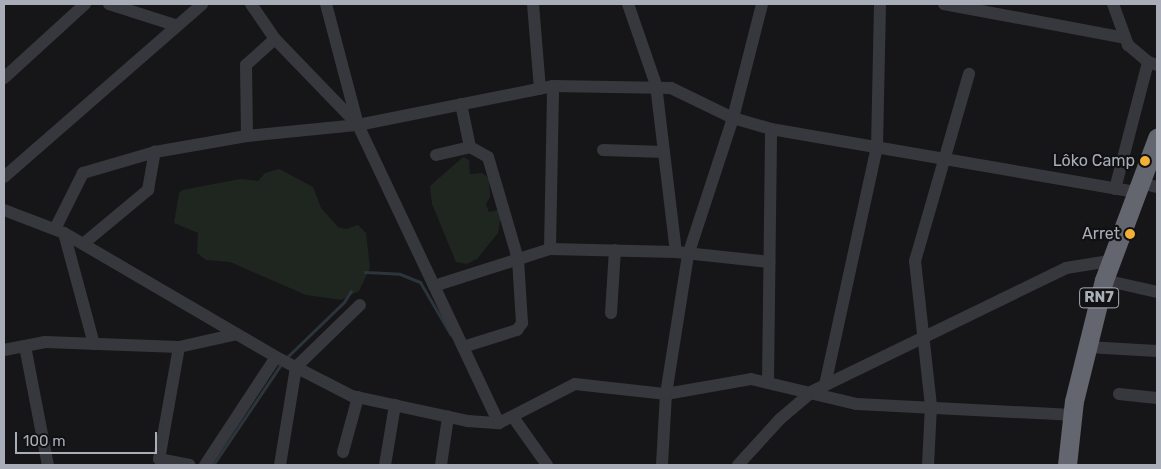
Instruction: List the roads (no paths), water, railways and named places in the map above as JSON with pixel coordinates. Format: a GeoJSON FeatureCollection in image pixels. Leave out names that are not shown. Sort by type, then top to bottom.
{"type":"FeatureCollection","features":[{"type":"Feature","properties":{"kind":"highway","name":"RN7"},"geometry":{"type":"LineString","coordinates":[[1066,465],[1072,415],[1104,280],[1110,261],[1144,188],[1157,138]]}},
{"type":"Feature","properties":{"kind":"street"},"geometry":{"type":"LineString","coordinates":[[4,78],[85,4]]}},
{"type":"Feature","properties":{"kind":"street"},"geometry":{"type":"LineString","coordinates":[[108,4],[175,24]]}},
{"type":"Feature","properties":{"kind":"street"},"geometry":{"type":"LineString","coordinates":[[4,177],[175,24],[202,4]]}},
{"type":"Feature","properties":{"kind":"street"},"geometry":{"type":"LineString","coordinates":[[251,4],[275,39],[358,125]]}},
{"type":"Feature","properties":{"kind":"street"},"geometry":{"type":"LineString","coordinates":[[326,4],[358,125],[499,423]]}},
{"type":"Feature","properties":{"kind":"street"},"geometry":{"type":"LineString","coordinates":[[533,4],[547,87],[550,249]]}},
{"type":"Feature","properties":{"kind":"street"},"geometry":{"type":"LineString","coordinates":[[628,4],[656,85],[664,152],[682,253]]}},
{"type":"Feature","properties":{"kind":"street"},"geometry":{"type":"LineString","coordinates":[[662,465],[666,394],[682,253],[733,118],[762,4]]}},
{"type":"Feature","properties":{"kind":"street"},"geometry":{"type":"LineString","coordinates":[[825,385],[877,147],[880,4]]}},
{"type":"Feature","properties":{"kind":"street"},"geometry":{"type":"LineString","coordinates":[[944,4],[990,8],[1125,38]]}},
{"type":"Feature","properties":{"kind":"street"},"geometry":{"type":"LineString","coordinates":[[1113,4],[1128,45],[1153,64],[1115,188]]}},
{"type":"Feature","properties":{"kind":"street"},"geometry":{"type":"LineString","coordinates":[[247,136],[246,65],[275,39]]}},
{"type":"Feature","properties":{"kind":"street"},"geometry":{"type":"LineString","coordinates":[[928,465],[931,406],[915,261],[969,74]]}},
{"type":"Feature","properties":{"kind":"street"},"geometry":{"type":"LineString","coordinates":[[94,344],[60,231],[83,174],[155,152],[247,136],[358,125],[547,87],[656,85],[671,88],[733,118],[771,129],[1115,188],[1144,188]]}},
{"type":"Feature","properties":{"kind":"street"},"geometry":{"type":"LineString","coordinates":[[460,104],[470,147]]}},
{"type":"Feature","properties":{"kind":"street"},"geometry":{"type":"LineString","coordinates":[[768,382],[771,129]]}},
{"type":"Feature","properties":{"kind":"street"},"geometry":{"type":"LineString","coordinates":[[436,155],[470,147],[488,157],[518,259],[520,328],[463,347]]}},
{"type":"Feature","properties":{"kind":"street"},"geometry":{"type":"LineString","coordinates":[[603,150],[664,152]]}},
{"type":"Feature","properties":{"kind":"street"},"geometry":{"type":"LineString","coordinates":[[83,244],[148,190],[155,152]]}},
{"type":"Feature","properties":{"kind":"street"},"geometry":{"type":"LineString","coordinates":[[4,210],[60,231],[276,357],[358,397],[448,416],[499,423],[574,384],[666,394],[751,379],[813,391],[857,404],[931,406],[1072,415]]}},
{"type":"Feature","properties":{"kind":"street"},"geometry":{"type":"LineString","coordinates":[[434,286],[550,249],[682,253],[769,262]]}},
{"type":"Feature","properties":{"kind":"street"},"geometry":{"type":"LineString","coordinates":[[611,313],[615,250]]}},
{"type":"Feature","properties":{"kind":"street"},"geometry":{"type":"LineString","coordinates":[[738,465],[780,419],[813,391],[1066,268],[1110,261]]}},
{"type":"Feature","properties":{"kind":"street"},"geometry":{"type":"LineString","coordinates":[[1104,280],[1157,292]]}},
{"type":"Feature","properties":{"kind":"street"},"geometry":{"type":"LineString","coordinates":[[280,465],[296,367],[360,305]]}},
{"type":"Feature","properties":{"kind":"street"},"geometry":{"type":"LineString","coordinates":[[4,350],[45,342],[178,347],[237,334]]}},
{"type":"Feature","properties":{"kind":"street"},"geometry":{"type":"LineString","coordinates":[[25,346],[48,465]]}},
{"type":"Feature","properties":{"kind":"street"},"geometry":{"type":"LineString","coordinates":[[178,347],[159,459],[188,465]]}},
{"type":"Feature","properties":{"kind":"street"},"geometry":{"type":"LineString","coordinates":[[1087,347],[1157,351]]}},
{"type":"Feature","properties":{"kind":"street"},"geometry":{"type":"LineString","coordinates":[[205,465],[276,357]]}},
{"type":"Feature","properties":{"kind":"street"},"geometry":{"type":"LineString","coordinates":[[1120,394],[1157,398]]}},
{"type":"Feature","properties":{"kind":"street"},"geometry":{"type":"LineString","coordinates":[[343,452],[358,397]]}},
{"type":"Feature","properties":{"kind":"street"},"geometry":{"type":"LineString","coordinates":[[386,465],[395,405]]}},
{"type":"Feature","properties":{"kind":"street"},"geometry":{"type":"LineString","coordinates":[[441,465],[448,416]]}},
{"type":"Feature","properties":{"kind":"street"},"geometry":{"type":"LineString","coordinates":[[512,417],[547,465]]}},
{"type":"Feature","properties":{"kind":"waterway"},"geometry":{"type":"LineString","coordinates":[[365,272],[400,274],[420,282],[451,335]]}},
{"type":"Feature","properties":{"kind":"waterway"},"geometry":{"type":"LineString","coordinates":[[285,359],[344,302],[351,291]]}},
{"type":"Feature","properties":{"kind":"waterway"},"geometry":{"type":"LineString","coordinates":[[213,465],[281,364]]}},
{"type":"Feature","properties":{"kind":"place","name":"Lôko Camp"},"geometry":{"type":"Point","coordinates":[1145,161]}},
{"type":"Feature","properties":{"kind":"place","name":"Arret"},"geometry":{"type":"Point","coordinates":[1130,234]}}]}
